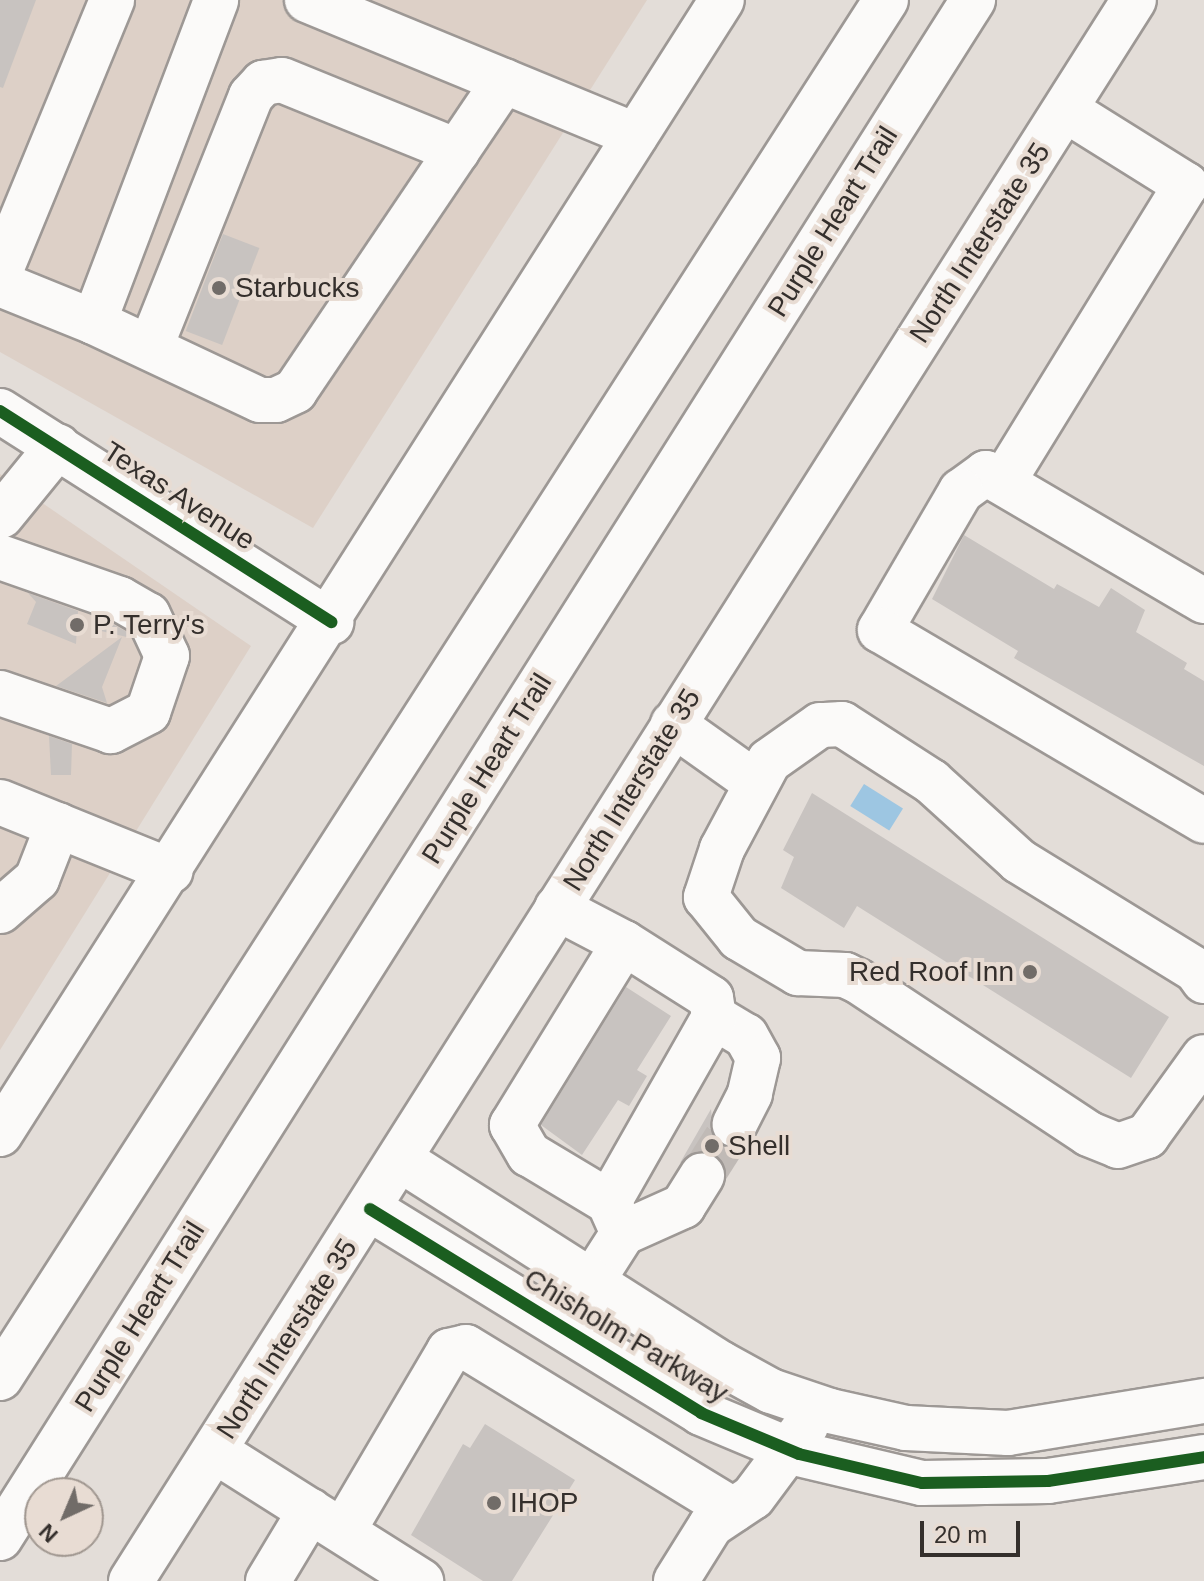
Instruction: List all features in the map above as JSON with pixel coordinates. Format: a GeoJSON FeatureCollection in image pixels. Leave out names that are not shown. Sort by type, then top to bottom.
{"type":"FeatureCollection","features":[{"type":"Feature","properties":{"kind":"main road"},"geometry":{"type":"LineString","coordinates":[[0,272],[112,0]]}},
{"type":"Feature","properties":{"kind":"main road"},"geometry":{"type":"LineString","coordinates":[[94,322],[216,0]]}},
{"type":"Feature","properties":{"kind":"main road"},"geometry":{"type":"LineString","coordinates":[[307,0],[635,135]]}},
{"type":"Feature","properties":{"kind":"main road"},"geometry":{"type":"LineString","coordinates":[[0,1134],[331,622],[722,0]]}},
{"type":"Feature","properties":{"kind":"main road"},"geometry":{"type":"LineString","coordinates":[[0,1378],[886,0]]}},
{"type":"Feature","properties":{"kind":"main road","name":"Purple Heart Trail"},"geometry":{"type":"LineString","coordinates":[[0,1538],[973,0]]}},
{"type":"Feature","properties":{"kind":"main road","name":"North Interstate 35"},"geometry":{"type":"LineString","coordinates":[[131,1581],[370,1209],[673,724],[1134,0]]}},
{"type":"Feature","properties":{"kind":"main road"},"geometry":{"type":"LineString","coordinates":[[151,346],[251,96],[263,83],[282,80],[457,151]]}},
{"type":"Feature","properties":{"kind":"main road"},"geometry":{"type":"LineString","coordinates":[[0,284],[151,346],[260,400],[276,400],[295,391],[504,81]]}},
{"type":"Feature","properties":{"kind":"main road"},"geometry":{"type":"LineString","coordinates":[[1003,482],[1186,185],[1066,110]]}},
{"type":"Feature","properties":{"kind":"main road","name":"Texas Avenue"},"geometry":{"type":"LineString","coordinates":[[0,411],[331,622]]}},
{"type":"Feature","properties":{"kind":"main road"},"geometry":{"type":"LineString","coordinates":[[0,693],[111,731],[148,712],[167,656],[162,637],[139,610],[0,527],[58,446]]}},
{"type":"Feature","properties":{"kind":"main road"},"geometry":{"type":"LineString","coordinates":[[1204,601],[986,473],[961,491],[880,630],[1204,821]]}},
{"type":"Feature","properties":{"kind":"main road"},"geometry":{"type":"LineString","coordinates":[[673,724],[756,783]]}},
{"type":"Feature","properties":{"kind":"main road"},"geometry":{"type":"LineString","coordinates":[[1204,981],[1196,970],[1019,861],[932,782],[842,724],[820,725],[798,737],[769,761],[722,849],[706,897],[739,938],[798,973],[845,975],[858,981],[1089,1134],[1118,1146],[1147,1136],[1204,1057]]}},
{"type":"Feature","properties":{"kind":"main road"},"geometry":{"type":"LineString","coordinates":[[4,814],[58,825],[171,871]]}},
{"type":"Feature","properties":{"kind":"main road"},"geometry":{"type":"LineString","coordinates":[[0,911],[37,879],[58,825]]}},
{"type":"Feature","properties":{"kind":"main road"},"geometry":{"type":"LineString","coordinates":[[557,908],[624,943],[711,998],[714,1017],[616,1218],[593,1281],[563,1327]]}},
{"type":"Feature","properties":{"kind":"main road"},"geometry":{"type":"LineString","coordinates":[[624,943],[512,1125],[529,1154],[616,1218],[683,1206],[702,1176]]}},
{"type":"Feature","properties":{"kind":"main road"},"geometry":{"type":"LineString","coordinates":[[714,1017],[746,1036],[758,1058],[750,1094],[735,1124]]}},
{"type":"Feature","properties":{"kind":"main road","name":"Chisholm Parkway"},"geometry":{"type":"LineString","coordinates":[[401,1160],[720,1363],[771,1391],[817,1406],[906,1428],[1008,1433],[1204,1401]]}},
{"type":"Feature","properties":{"kind":"main road","name":"Chisholm Parkway"},"geometry":{"type":"LineString","coordinates":[[370,1209],[701,1413],[791,1450],[922,1483],[1048,1481],[1204,1457]]}},
{"type":"Feature","properties":{"kind":"main road"},"geometry":{"type":"LineString","coordinates":[[268,1581],[326,1521],[449,1351],[466,1347],[733,1510]]}},
{"type":"Feature","properties":{"kind":"main road"},"geometry":{"type":"LineString","coordinates":[[676,1581],[711,1525],[753,1497],[791,1450],[817,1406]]}},
{"type":"Feature","properties":{"kind":"main road"},"geometry":{"type":"LineString","coordinates":[[215,1451],[326,1521],[370,1568],[421,1581]]}},
{"type":"Feature","properties":{"kind":"shaded area"},"geometry":{"type":"Polygon","coordinates":[[[0,0],[647,0],[313,528],[0,352],[0,0]]]}},
{"type":"Feature","properties":{"kind":"shaded area"},"geometry":{"type":"Polygon","coordinates":[[[0,474],[251,646],[0,1050],[0,474]]]}},
{"type":"Feature","properties":{"kind":"water"},"geometry":{"type":"Polygon","coordinates":[[[864,784],[903,808],[889,830],[850,806],[864,784]]]}},
{"type":"Feature","properties":{"kind":"building"},"geometry":{"type":"Polygon","coordinates":[[[0,0],[36,0],[3,88],[0,87],[0,0]]]}},
{"type":"Feature","properties":{"kind":"building","name":"Starbucks"},"geometry":{"type":"Polygon","coordinates":[[[223,234],[259,248],[222,345],[186,331],[223,234]]]}},
{"type":"Feature","properties":{"kind":"building"},"geometry":{"type":"Polygon","coordinates":[[[964,535],[1054,589],[1057,584],[1099,607],[1111,588],[1145,610],[1136,632],[1187,663],[1184,669],[1204,681],[1204,766],[1014,658],[1018,651],[932,599],[964,535]]]}},
{"type":"Feature","properties":{"kind":"building"},"geometry":{"type":"Polygon","coordinates":[[[28,593],[78,611],[76,644],[27,624],[36,602],[28,593]]]}},
{"type":"Feature","properties":{"kind":"building"},"geometry":{"type":"Polygon","coordinates":[[[107,621],[129,633],[131,638],[101,631],[107,621]]]}},
{"type":"Feature","properties":{"kind":"building"},"geometry":{"type":"Polygon","coordinates":[[[122,637],[102,687],[107,703],[56,686],[122,637]]]}},
{"type":"Feature","properties":{"kind":"building"},"geometry":{"type":"Polygon","coordinates":[[[49,736],[72,744],[71,775],[51,775],[49,736]]]}},
{"type":"Feature","properties":{"kind":"building","name":"Red Roof Inn"},"geometry":{"type":"Polygon","coordinates":[[[812,793],[1169,1017],[1131,1078],[857,906],[844,928],[781,888],[794,857],[783,850],[812,793]]]}},
{"type":"Feature","properties":{"kind":"building"},"geometry":{"type":"Polygon","coordinates":[[[626,987],[671,1016],[637,1070],[647,1076],[629,1106],[618,1100],[582,1155],[541,1125],[626,987]]]}},
{"type":"Feature","properties":{"kind":"building"},"geometry":{"type":"Polygon","coordinates":[[[711,1109],[714,1137],[735,1149],[725,1166],[704,1151],[680,1163],[711,1109]]]}},
{"type":"Feature","properties":{"kind":"building","name":"IHOP"},"geometry":{"type":"Polygon","coordinates":[[[485,1424],[575,1480],[512,1581],[483,1581],[411,1535],[463,1444],[470,1448],[485,1424]]]}},
{"type":"Feature","properties":{"kind":"tunnel"},"geometry":{"type":"LineString","coordinates":[[702,1176],[735,1124]]}},
{"type":"Feature","properties":{"kind":"cycle path"},"geometry":{"type":"LineString","coordinates":[[0,411],[331,622]]}},
{"type":"Feature","properties":{"kind":"cycle path"},"geometry":{"type":"LineString","coordinates":[[370,1209],[701,1413],[799,1454],[922,1483],[1048,1481],[1204,1457]]}},
{"type":"Feature","properties":{"kind":"place","name":"Starbucks"},"geometry":{"type":"Point","coordinates":[219,288]}},
{"type":"Feature","properties":{"kind":"place","name":"P. Terry's"},"geometry":{"type":"Point","coordinates":[77,625]}},
{"type":"Feature","properties":{"kind":"place","name":"Red Roof Inn"},"geometry":{"type":"Point","coordinates":[1030,972]}},
{"type":"Feature","properties":{"kind":"place","name":"Shell"},"geometry":{"type":"Point","coordinates":[712,1146]}},
{"type":"Feature","properties":{"kind":"place","name":"IHOP"},"geometry":{"type":"Point","coordinates":[494,1503]}}]}
